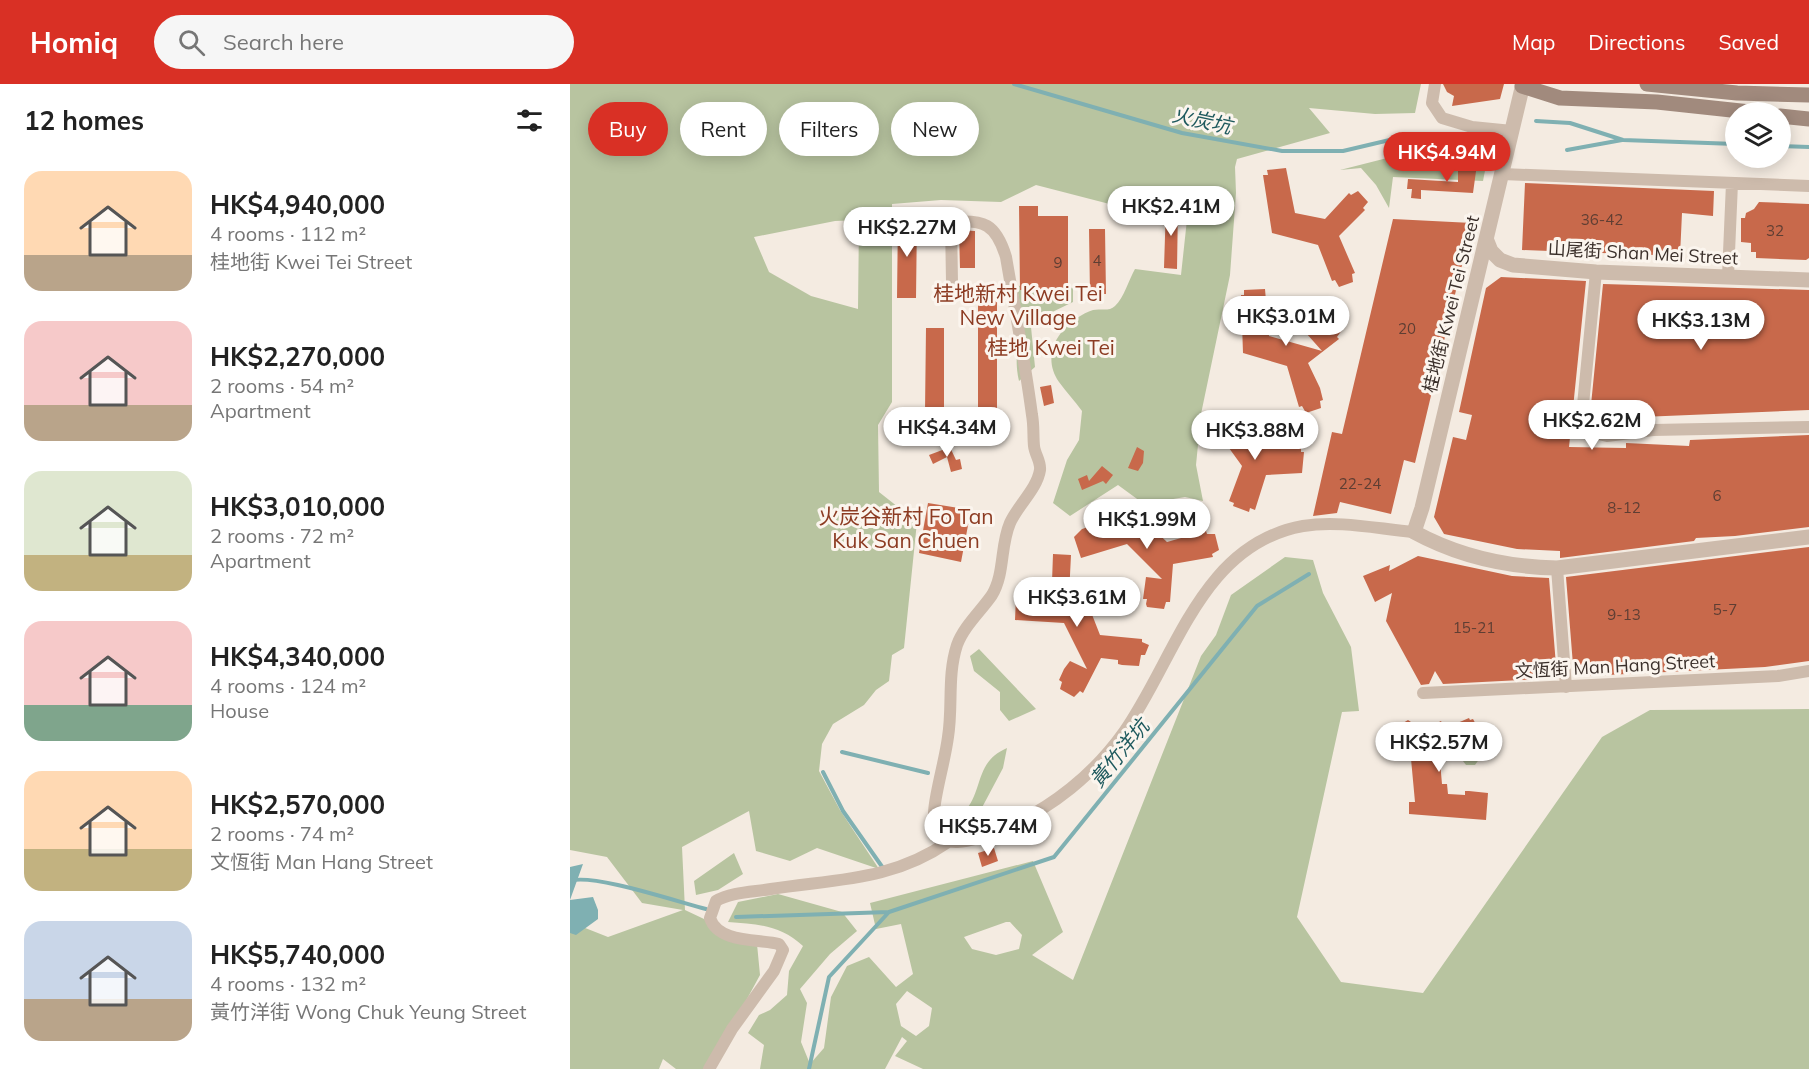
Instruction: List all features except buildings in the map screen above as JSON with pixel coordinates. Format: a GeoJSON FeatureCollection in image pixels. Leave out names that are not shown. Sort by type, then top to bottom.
{"type":"FeatureCollection","features":[{"type":"Feature","properties":{"kind":"main road"},"geometry":{"type":"LineString","coordinates":[[1523,85],[1538,84]]}},
{"type":"Feature","properties":{"kind":"main road"},"geometry":{"type":"LineString","coordinates":[[1647,84],[1737,93],[1809,95]]}},
{"type":"Feature","properties":{"kind":"main road"},"geometry":{"type":"LineString","coordinates":[[1523,85],[1560,98],[1657,102],[1725,109]]}},
{"type":"Feature","properties":{"kind":"main road"},"geometry":{"type":"LineString","coordinates":[[1791,117],[1809,119]]}},
{"type":"Feature","properties":{"kind":"street"},"geometry":{"type":"LineString","coordinates":[[1435,84],[1432,103],[1442,118],[1472,127],[1512,131]]}},
{"type":"Feature","properties":{"kind":"street","name":"桂地街 Kwei Tei Street"},"geometry":{"type":"LineString","coordinates":[[1414,532],[1523,85]]}},
{"type":"Feature","properties":{"kind":"street"},"geometry":{"type":"LineString","coordinates":[[1502,174],[1809,186]]}},
{"type":"Feature","properties":{"kind":"street"},"geometry":{"type":"LineString","coordinates":[[1728,276],[1732,183]]}},
{"type":"Feature","properties":{"kind":"street"},"geometry":{"type":"LineString","coordinates":[[952,282],[951,222],[977,221],[991,228],[1001,241],[1006,257],[1033,418],[1034,446],[1040,465],[1036,480],[1010,522],[997,585],[958,643],[949,686],[949,734],[933,803],[933,820],[940,838],[948,842],[966,842],[1025,818],[1061,796],[1095,766],[1136,713],[1206,590],[1241,552],[1271,536],[1304,526],[1337,525],[1414,532],[1444,549],[1523,567],[1557,568],[1809,537]]}},
{"type":"Feature","properties":{"kind":"street","name":"山尾街 Shan Mei Street"},"geometry":{"type":"LineString","coordinates":[[1486,241],[1491,251],[1500,260],[1513,265],[1596,272],[1809,280]]}},
{"type":"Feature","properties":{"kind":"street"},"geometry":{"type":"LineString","coordinates":[[1596,272],[1582,415],[1582,423],[1587,431],[1607,436],[1653,430],[1809,427]]}},
{"type":"Feature","properties":{"kind":"street"},"geometry":{"type":"LineString","coordinates":[[1557,568],[1566,687]]}},
{"type":"Feature","properties":{"kind":"street","name":"文恆街 Man Hang Street"},"geometry":{"type":"LineString","coordinates":[[1423,693],[1778,676],[1809,671]]}},
{"type":"Feature","properties":{"kind":"street"},"geometry":{"type":"LineString","coordinates":[[709,1069],[732,1029],[774,971],[783,950],[778,944],[737,937],[718,930],[710,918],[716,901],[757,891],[879,875],[916,862],[948,842]]}},
{"type":"Feature","properties":{"kind":"green space"},"geometry":{"type":"Polygon","coordinates":[[[570,84],[1421,84],[1415,113],[1375,114],[1309,108],[1330,133],[1237,159],[1230,275],[1201,414],[1196,465],[1203,501],[1185,497],[1144,504],[1118,485],[1070,516],[1053,503],[1067,460],[1079,440],[1082,411],[1053,371],[1051,360],[1057,338],[1072,321],[1082,315],[1093,310],[1110,309],[1115,306],[1135,269],[1181,275],[1189,201],[1160,189],[1125,208],[1036,185],[1001,202],[941,200],[892,204],[892,402],[878,425],[879,492],[917,522],[904,648],[892,655],[889,681],[876,690],[864,705],[833,724],[822,744],[819,771],[840,810],[879,869],[817,848],[790,861],[756,851],[749,811],[682,847],[685,910],[757,944],[760,975],[709,1069],[676,1069],[663,1059],[659,1069],[570,1069],[570,922],[608,937],[683,910],[642,903],[607,857],[570,850],[570,84]],[[859,220],[835,221],[754,237],[769,272],[811,296],[858,309],[859,220]]]}},
{"type":"Feature","properties":{"kind":"green space"},"geometry":{"type":"Polygon","coordinates":[[[1458,140],[1490,145],[1483,181],[1393,177],[1389,208],[1376,185],[1361,168],[1340,170],[1458,140]]]}},
{"type":"Feature","properties":{"kind":"green space"},"geometry":{"type":"Polygon","coordinates":[[[1053,284],[1073,288],[1073,302],[1044,316],[1031,327],[1035,367],[1019,381],[1017,357],[1020,310],[1016,286],[1053,284]]]}},
{"type":"Feature","properties":{"kind":"green space"},"geometry":{"type":"Polygon","coordinates":[[[1285,557],[1313,560],[1323,593],[1351,647],[1359,711],[1342,712],[1297,917],[1341,982],[1423,993],[1602,737],[1650,710],[1809,709],[1809,1069],[923,1069],[895,1056],[907,1041],[902,1037],[885,1069],[760,1069],[764,1045],[748,1033],[759,1015],[770,1010],[787,995],[789,971],[803,946],[786,934],[768,927],[728,922],[738,902],[778,894],[842,912],[857,931],[830,954],[800,989],[807,1003],[801,1042],[810,1064],[824,1048],[831,997],[847,966],[869,957],[896,987],[913,974],[901,924],[876,929],[870,903],[1033,861],[1063,932],[1032,955],[1073,980],[1201,656],[1216,635],[1231,595],[1285,557]],[[1010,922],[964,937],[972,949],[996,955],[1019,949],[1022,935],[1010,922]],[[907,991],[896,1004],[901,1026],[916,1036],[929,1026],[932,1008],[907,991]]]}},
{"type":"Feature","properties":{"kind":"green space"},"geometry":{"type":"Polygon","coordinates":[[[979,649],[1036,709],[1009,721],[1000,710],[1000,692],[974,671],[970,656],[979,649]]]}},
{"type":"Feature","properties":{"kind":"green space"},"geometry":{"type":"Polygon","coordinates":[[[1470,741],[1481,747],[1480,758],[1475,765],[1466,765],[1454,749],[1470,741]]]}},
{"type":"Feature","properties":{"kind":"green space"},"geometry":{"type":"Polygon","coordinates":[[[1007,748],[1003,768],[977,817],[964,812],[975,795],[989,761],[1007,748]]]}},
{"type":"Feature","properties":{"kind":"green space"},"geometry":{"type":"Polygon","coordinates":[[[734,853],[743,874],[718,890],[696,895],[694,881],[734,853]]]}},
{"type":"Feature","properties":{"kind":"water"},"geometry":{"type":"Polygon","coordinates":[[[583,864],[570,900],[570,867],[583,864]]]}},
{"type":"Feature","properties":{"kind":"water"},"geometry":{"type":"Polygon","coordinates":[[[593,897],[598,910],[598,919],[576,935],[570,933],[570,900],[593,897]]]}},
{"type":"Feature","properties":{"kind":"waterway","name":"火炭坑"},"geometry":{"type":"LineString","coordinates":[[1014,84],[1182,133],[1282,151],[1343,151],[1415,134]]}},
{"type":"Feature","properties":{"kind":"waterway"},"geometry":{"type":"LineString","coordinates":[[1536,121],[1570,123],[1623,140],[1725,144]]}},
{"type":"Feature","properties":{"kind":"waterway"},"geometry":{"type":"LineString","coordinates":[[1567,150],[1622,140]]}},
{"type":"Feature","properties":{"kind":"waterway"},"geometry":{"type":"LineString","coordinates":[[1791,146],[1809,147]]}},
{"type":"Feature","properties":{"kind":"waterway","name":"黃竹洋坑"},"geometry":{"type":"LineString","coordinates":[[809,1069],[829,977],[889,912],[1054,857],[1257,606],[1309,574]]}},
{"type":"Feature","properties":{"kind":"waterway"},"geometry":{"type":"LineString","coordinates":[[842,752],[928,773]]}},
{"type":"Feature","properties":{"kind":"waterway"},"geometry":{"type":"LineString","coordinates":[[823,772],[843,811],[883,868]]}},
{"type":"Feature","properties":{"kind":"waterway"},"geometry":{"type":"LineString","coordinates":[[570,881],[615,884],[706,909]]}},
{"type":"Feature","properties":{"kind":"waterway"},"geometry":{"type":"LineString","coordinates":[[736,917],[889,912]]}},
{"type":"Feature","properties":{"kind":"district","name":"桂地新村 Kwei Tei New Village"},"geometry":{"type":"Point","coordinates":[1018,305]}},
{"type":"Feature","properties":{"kind":"district","name":"桂地 Kwei Tei"},"geometry":{"type":"Point","coordinates":[1051,347]}},
{"type":"Feature","properties":{"kind":"district","name":"火炭谷新村 Fo Tan Kuk San Chuen"},"geometry":{"type":"Point","coordinates":[906,528]}}]}
